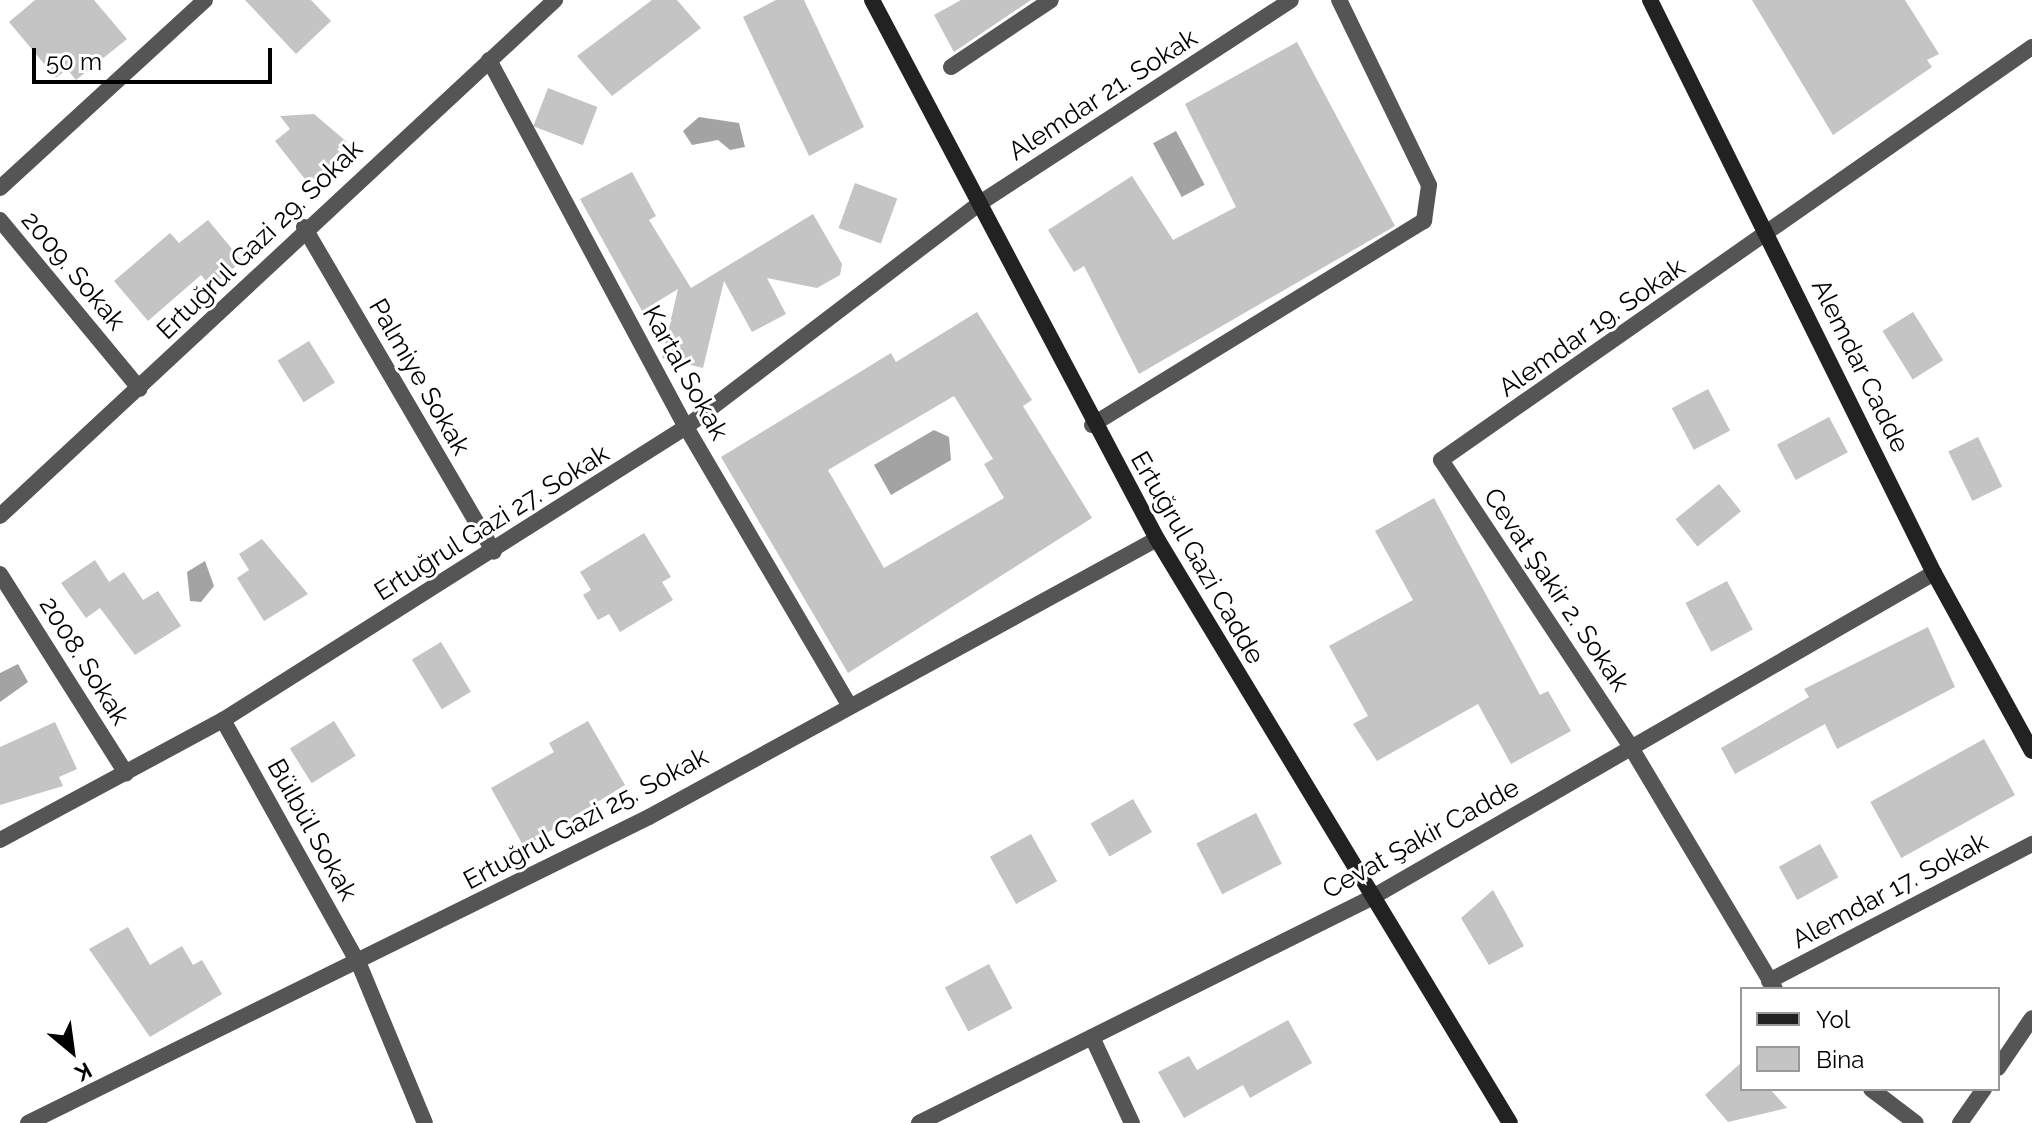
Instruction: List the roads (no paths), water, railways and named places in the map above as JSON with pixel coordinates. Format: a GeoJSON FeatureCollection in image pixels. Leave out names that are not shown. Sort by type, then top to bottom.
{"type":"FeatureCollection","features":[{"type":"Feature","properties":{"kind":"street"},"geometry":{"type":"LineString","coordinates":[[0,188],[205,0]]}},
{"type":"Feature","properties":{"kind":"street","name":"Ertuğrul Gazi 29. Sokak"},"geometry":{"type":"LineString","coordinates":[[0,516],[140,389],[304,227],[555,0]]}},
{"type":"Feature","properties":{"kind":"street","name":"Ertuğrul Gazi Cadde"},"geometry":{"type":"LineString","coordinates":[[872,0],[980,203],[1092,425],[1371,898],[1510,1123]]}},
{"type":"Feature","properties":{"kind":"street"},"geometry":{"type":"LineString","coordinates":[[951,67],[1051,0]]}},
{"type":"Feature","properties":{"kind":"street","name":"Alemdar 21. Sokak"},"geometry":{"type":"LineString","coordinates":[[980,203],[1291,0]]}},
{"type":"Feature","properties":{"kind":"street"},"geometry":{"type":"LineString","coordinates":[[1092,425],[1424,221],[1429,185],[1339,0]]}},
{"type":"Feature","properties":{"kind":"street","name":"Alemdar Cadde"},"geometry":{"type":"LineString","coordinates":[[1654,2],[1934,573],[2030,744]]}},
{"type":"Feature","properties":{"kind":"street","name":"Alemdar 19. Sokak"},"geometry":{"type":"LineString","coordinates":[[1441,460],[2032,47]]}},
{"type":"Feature","properties":{"kind":"street","name":"Kartal Sokak"},"geometry":{"type":"LineString","coordinates":[[489,60],[686,427],[849,705]]}},
{"type":"Feature","properties":{"kind":"street","name":"Ertuğrul Gazi 27. Sokak"},"geometry":{"type":"LineString","coordinates":[[0,840],[223,720],[494,552],[686,427],[980,203]]}},
{"type":"Feature","properties":{"kind":"street","name":"2009. Sokak"},"geometry":{"type":"LineString","coordinates":[[0,220],[140,389]]}},
{"type":"Feature","properties":{"kind":"street","name":"Palmiye Sokak"},"geometry":{"type":"LineString","coordinates":[[304,227],[494,552]]}},
{"type":"Feature","properties":{"kind":"street","name":"Cevat Şakir 2. Sokak"},"geometry":{"type":"LineString","coordinates":[[1441,460],[1631,747],[1772,985]]}},
{"type":"Feature","properties":{"kind":"street","name":"Ertuğrul Gazi 25. Sokak"},"geometry":{"type":"LineString","coordinates":[[28,1123],[359,964],[649,817],[1157,539]]}},
{"type":"Feature","properties":{"kind":"street","name":"Cevat Şakir Cadde"},"geometry":{"type":"LineString","coordinates":[[919,1123],[1371,898],[1934,573]]}},
{"type":"Feature","properties":{"kind":"street","name":"2008. Sokak"},"geometry":{"type":"LineString","coordinates":[[0,574],[126,773]]}},
{"type":"Feature","properties":{"kind":"street","name":"Bülbül Sokak"},"geometry":{"type":"LineString","coordinates":[[223,720],[359,964],[425,1123]]}},
{"type":"Feature","properties":{"kind":"street","name":"Alemdar 17. Sokak"},"geometry":{"type":"LineString","coordinates":[[1772,985],[2032,844]]}},
{"type":"Feature","properties":{"kind":"street"},"geometry":{"type":"LineString","coordinates":[[2000,1065],[2032,1018]]}},
{"type":"Feature","properties":{"kind":"street"},"geometry":{"type":"LineString","coordinates":[[1092,1037],[1132,1123]]}},
{"type":"Feature","properties":{"kind":"street"},"geometry":{"type":"LineString","coordinates":[[1874,1091],[1916,1123]]}},
{"type":"Feature","properties":{"kind":"street"},"geometry":{"type":"LineString","coordinates":[[1960,1123],[1983,1091]]}}]}
